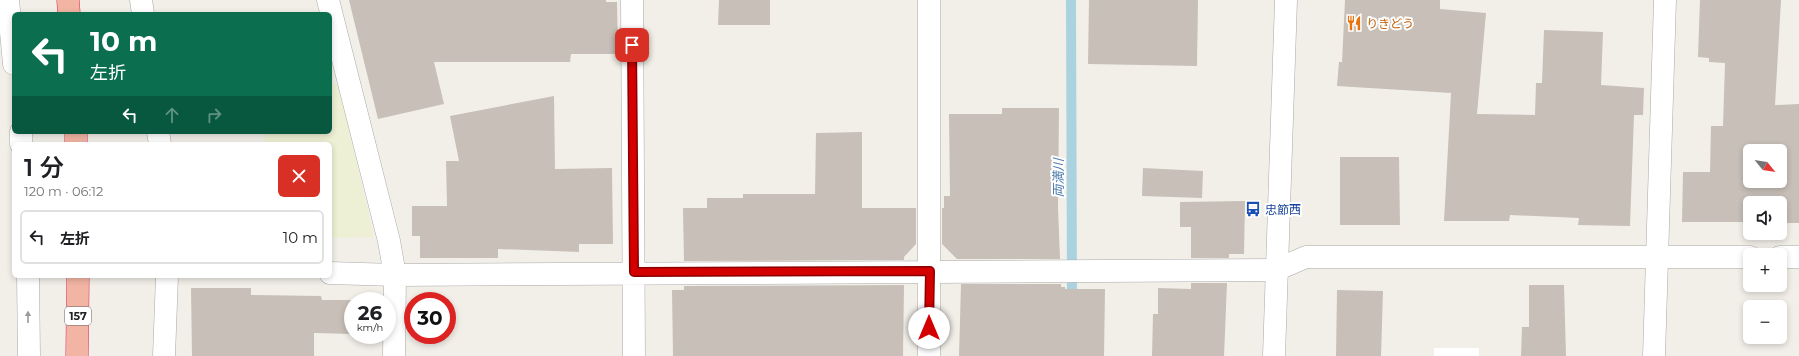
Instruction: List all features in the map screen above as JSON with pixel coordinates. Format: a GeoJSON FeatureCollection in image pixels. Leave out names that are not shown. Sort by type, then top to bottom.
{"type":"FeatureCollection","features":[{"type":"Feature","properties":{"kind":"highway"},"geometry":{"type":"LineString","coordinates":[[68,0],[69,12]]}},
{"type":"Feature","properties":{"kind":"highway","name":"157"},"geometry":{"type":"LineString","coordinates":[[77,356],[78,278]]}},
{"type":"Feature","properties":{"kind":"street"},"geometry":{"type":"LineString","coordinates":[[8,0],[12,43]]}},
{"type":"Feature","properties":{"kind":"street"},"geometry":{"type":"LineString","coordinates":[[141,0],[143,12]]}},
{"type":"Feature","properties":{"kind":"street"},"geometry":{"type":"LineString","coordinates":[[328,0],[331,12]]}},
{"type":"Feature","properties":{"kind":"street"},"geometry":{"type":"LineString","coordinates":[[632,0],[634,356]]}},
{"type":"Feature","properties":{"kind":"street"},"geometry":{"type":"LineString","coordinates":[[929,0],[929,356]]}},
{"type":"Feature","properties":{"kind":"street"},"geometry":{"type":"LineString","coordinates":[[1274,356],[1286,0]]}},
{"type":"Feature","properties":{"kind":"street"},"geometry":{"type":"LineString","coordinates":[[1654,356],[1665,0]]}},
{"type":"Feature","properties":{"kind":"street"},"geometry":{"type":"LineString","coordinates":[[332,16],[389,241],[395,274],[394,356]]}},
{"type":"Feature","properties":{"kind":"street"},"geometry":{"type":"LineString","coordinates":[[332,273],[1276,270],[1306,257],[1743,257]]}},
{"type":"Feature","properties":{"kind":"street"},"geometry":{"type":"LineString","coordinates":[[1787,257],[1799,257]]}},
{"type":"Feature","properties":{"kind":"street"},"geometry":{"type":"LineString","coordinates":[[28,278],[28,356]]}},
{"type":"Feature","properties":{"kind":"street"},"geometry":{"type":"LineString","coordinates":[[164,356],[167,278]]}},
{"type":"Feature","properties":{"kind":"green space"},"geometry":{"type":"Polygon","coordinates":[[[338,83],[374,237],[332,238],[332,142],[264,142],[263,134],[332,134],[332,84],[338,83]]]}},
{"type":"Feature","properties":{"kind":"pier"},"geometry":{"type":"Polygon","coordinates":[[[1434,348],[1479,348],[1479,356],[1434,356],[1434,348]]]}},
{"type":"Feature","properties":{"kind":"building"},"geometry":{"type":"Polygon","coordinates":[[[349,0],[606,0],[606,2],[617,2],[618,54],[571,54],[570,62],[434,62],[444,104],[378,119],[349,0]]]}},
{"type":"Feature","properties":{"kind":"building"},"geometry":{"type":"Polygon","coordinates":[[[719,0],[770,0],[770,25],[718,25],[719,0]]]}},
{"type":"Feature","properties":{"kind":"building"},"geometry":{"type":"Polygon","coordinates":[[[1089,0],[1198,0],[1197,66],[1088,64],[1089,0]]]}},
{"type":"Feature","properties":{"kind":"building"},"geometry":{"type":"Polygon","coordinates":[[[1345,0],[1440,0],[1440,9],[1486,13],[1477,114],[1535,115],[1536,83],[1542,83],[1544,30],[1603,32],[1601,85],[1644,88],[1643,115],[1634,115],[1630,226],[1578,225],[1579,218],[1510,215],[1509,221],[1444,221],[1451,93],[1337,86],[1339,62],[1342,62],[1345,0]]]}},
{"type":"Feature","properties":{"kind":"building"},"geometry":{"type":"Polygon","coordinates":[[[1700,0],[1781,0],[1775,105],[1799,104],[1799,223],[1787,223],[1787,196],[1743,196],[1743,222],[1682,222],[1683,172],[1710,172],[1711,126],[1723,126],[1725,63],[1709,62],[1709,58],[1698,57],[1700,0]]]}},
{"type":"Feature","properties":{"kind":"building"},"geometry":{"type":"Polygon","coordinates":[[[554,96],[555,169],[612,168],[613,244],[579,244],[579,252],[498,249],[498,258],[420,258],[420,236],[412,236],[412,206],[447,206],[446,161],[459,161],[450,116],[554,96]]]}},
{"type":"Feature","properties":{"kind":"building"},"geometry":{"type":"Polygon","coordinates":[[[1002,108],[1059,108],[1058,207],[1060,259],[957,259],[942,244],[942,208],[944,208],[944,196],[950,196],[949,114],[1002,114],[1002,108]]]}},
{"type":"Feature","properties":{"kind":"building"},"geometry":{"type":"Polygon","coordinates":[[[862,132],[862,208],[916,208],[916,244],[904,257],[904,260],[684,261],[683,208],[707,208],[707,198],[743,198],[743,194],[815,194],[816,133],[862,132]]]}},
{"type":"Feature","properties":{"kind":"building"},"geometry":{"type":"Polygon","coordinates":[[[1340,157],[1399,157],[1400,225],[1340,225],[1340,157]]]}},
{"type":"Feature","properties":{"kind":"building"},"geometry":{"type":"Polygon","coordinates":[[[1143,168],[1203,171],[1202,198],[1142,196],[1143,168]]]}},
{"type":"Feature","properties":{"kind":"building"},"geometry":{"type":"Polygon","coordinates":[[[1245,201],[1244,254],[1229,254],[1229,258],[1191,258],[1191,227],[1180,227],[1180,202],[1245,201]]]}},
{"type":"Feature","properties":{"kind":"building"},"geometry":{"type":"Polygon","coordinates":[[[1191,283],[1227,283],[1224,356],[1152,356],[1153,314],[1158,314],[1158,288],[1191,289],[1191,283]]]}},
{"type":"Feature","properties":{"kind":"building"},"geometry":{"type":"Polygon","coordinates":[[[961,284],[1061,284],[1061,287],[1065,287],[1065,289],[1105,289],[1104,356],[959,356],[961,284]]]}},
{"type":"Feature","properties":{"kind":"building"},"geometry":{"type":"Polygon","coordinates":[[[904,285],[903,356],[673,356],[672,290],[684,290],[684,286],[904,285]]]}},
{"type":"Feature","properties":{"kind":"building"},"geometry":{"type":"Polygon","coordinates":[[[1529,285],[1564,285],[1566,356],[1521,356],[1522,327],[1529,327],[1529,285]]]}},
{"type":"Feature","properties":{"kind":"building"},"geometry":{"type":"Polygon","coordinates":[[[191,288],[251,288],[251,295],[321,296],[322,300],[344,300],[344,334],[314,333],[314,356],[192,356],[191,288]]]}},
{"type":"Feature","properties":{"kind":"building"},"geometry":{"type":"Polygon","coordinates":[[[1337,290],[1383,291],[1381,356],[1336,356],[1337,290]]]}},
{"type":"Feature","properties":{"kind":"waterway","name":"両満川"},"geometry":{"type":"LineString","coordinates":[[1071,0],[1072,302]]}},
{"type":"Feature","properties":{"kind":"place","name":"りきどう"},"geometry":{"type":"Point","coordinates":[1354,23]}},
{"type":"Feature","properties":{"kind":"place","name":"忠節西"},"geometry":{"type":"Point","coordinates":[1253,209]}},
{"type":"Feature","properties":{"kind":"route"},"geometry":{"type":"LineString","coordinates":[[632,45],[634,272],[930,271],[929,328]]}}]}
